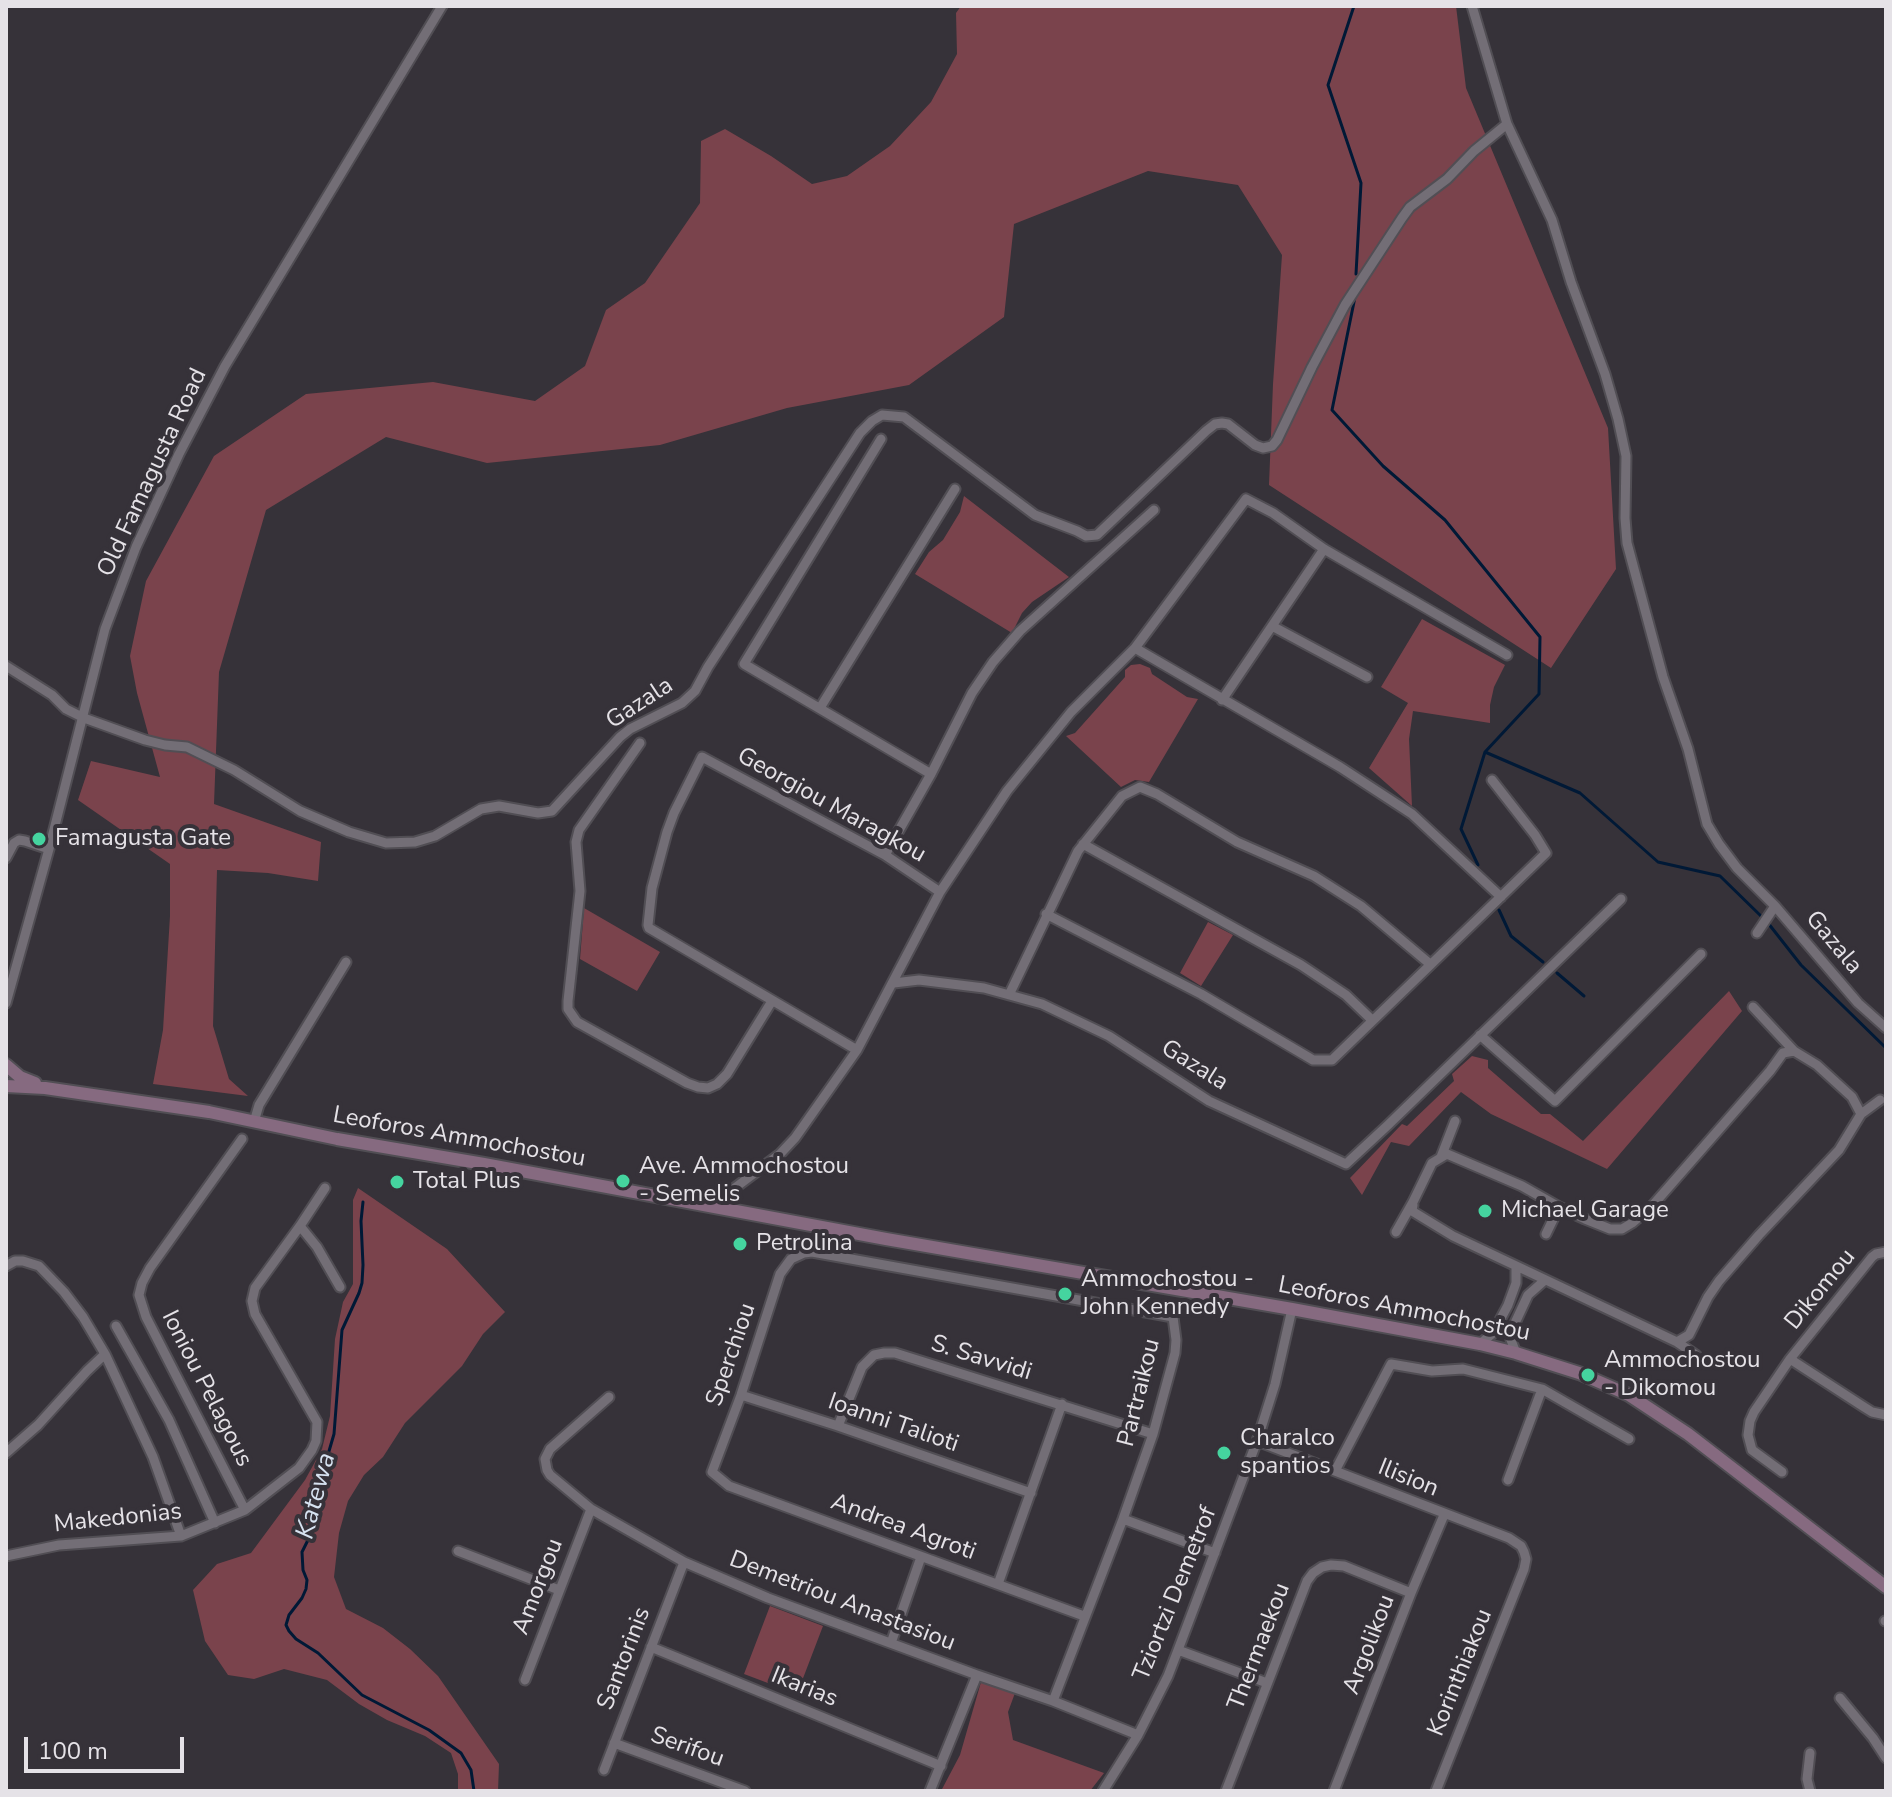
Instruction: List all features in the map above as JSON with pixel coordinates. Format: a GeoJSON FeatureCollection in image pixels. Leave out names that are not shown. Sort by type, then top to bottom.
{"type":"FeatureCollection","features":[{"type":"Feature","properties":{"kind":"main road","name":"Leoforos Ammochostou"},"geometry":{"type":"LineString","coordinates":[[6,1066],[20,1077],[45,1088]]}},
{"type":"Feature","properties":{"kind":"main road"},"geometry":{"type":"LineString","coordinates":[[6,1066],[6,1080]]}},
{"type":"Feature","properties":{"kind":"main road","name":"Leoforos Ammochostou"},"geometry":{"type":"LineString","coordinates":[[6,1086],[45,1088],[209,1112],[337,1139],[917,1245],[1292,1309],[1516,1353],[1570,1370],[1629,1395],[1688,1434],[1886,1587]]}},
{"type":"Feature","properties":{"kind":"street","name":"Old Famagusta Road"},"geometry":{"type":"LineString","coordinates":[[6,1003],[84,718],[105,629],[136,547],[179,454],[225,366],[442,6]]}},
{"type":"Feature","properties":{"kind":"street"},"geometry":{"type":"LineString","coordinates":[[1472,6],[1507,124],[1552,220],[1618,419],[1626,456],[1627,543],[1707,824],[1737,868],[1775,906]]}},
{"type":"Feature","properties":{"kind":"street","name":"Gazala"},"geometry":{"type":"LineString","coordinates":[[6,666],[52,695],[66,709],[84,718],[145,740],[187,747],[234,770],[300,811],[349,832],[386,843],[415,842],[435,836],[481,809],[499,806],[538,813],[552,811],[620,737],[682,703],[695,691],[860,433],[872,421],[882,415],[904,417],[1035,515],[1086,536],[1097,535],[1215,424],[1228,424],[1255,445],[1263,448],[1272,446],[1345,305],[1410,207],[1447,179],[1507,124]]}},
{"type":"Feature","properties":{"kind":"street"},"geometry":{"type":"LineString","coordinates":[[881,439],[744,664],[931,774]]}},
{"type":"Feature","properties":{"kind":"street"},"geometry":{"type":"LineString","coordinates":[[820,708],[955,489]]}},
{"type":"Feature","properties":{"kind":"street"},"geometry":{"type":"LineString","coordinates":[[720,1208],[732,1190],[787,1147],[857,1050],[940,892],[1007,791],[1071,712],[1135,648],[1246,499],[1273,513],[1324,549],[1507,655]]}},
{"type":"Feature","properties":{"kind":"street"},"geometry":{"type":"LineString","coordinates":[[885,855],[972,693],[993,662],[1013,638],[1154,510]]}},
{"type":"Feature","properties":{"kind":"street"},"geometry":{"type":"LineString","coordinates":[[1222,700],[1324,549]]}},
{"type":"Feature","properties":{"kind":"street"},"geometry":{"type":"LineString","coordinates":[[1272,626],[1367,677]]}},
{"type":"Feature","properties":{"kind":"street"},"geometry":{"type":"LineString","coordinates":[[1135,648],[1344,770],[1412,814],[1501,897]]}},
{"type":"Feature","properties":{"kind":"street"},"geometry":{"type":"LineString","coordinates":[[640,743],[581,825],[577,836],[580,891],[568,1001],[568,1009],[577,1022],[698,1087],[708,1088],[717,1084],[727,1074],[772,1001],[857,1050]]}},
{"type":"Feature","properties":{"kind":"street","name":"Georgiou Maragkou"},"geometry":{"type":"LineString","coordinates":[[772,1001],[648,925],[652,888],[667,832],[702,757],[885,855],[940,892]]}},
{"type":"Feature","properties":{"kind":"street"},"geometry":{"type":"LineString","coordinates":[[1046,914],[1201,994],[1313,1060],[1332,1060],[1546,853],[1492,780]]}},
{"type":"Feature","properties":{"kind":"street"},"geometry":{"type":"LineString","coordinates":[[1009,995],[1078,851],[1122,796],[1140,787],[1237,842],[1314,876],[1361,906],[1430,964]]}},
{"type":"Feature","properties":{"kind":"street"},"geometry":{"type":"LineString","coordinates":[[6,858],[19,840],[49,849]]}},
{"type":"Feature","properties":{"kind":"street"},"geometry":{"type":"LineString","coordinates":[[1083,844],[1301,965],[1346,995],[1372,1020]]}},
{"type":"Feature","properties":{"kind":"street"},"geometry":{"type":"LineString","coordinates":[[1621,899],[1480,1035],[1555,1101],[1701,954]]}},
{"type":"Feature","properties":{"kind":"street","name":"Gazala"},"geometry":{"type":"LineString","coordinates":[[1757,933],[1775,906],[1858,1003],[1886,1028]]}},
{"type":"Feature","properties":{"kind":"street"},"geometry":{"type":"LineString","coordinates":[[254,1122],[259,1105],[346,962]]}},
{"type":"Feature","properties":{"kind":"street","name":"Gazala"},"geometry":{"type":"LineString","coordinates":[[894,983],[919,980],[984,988],[1042,1004],[1109,1036],[1209,1101],[1346,1164],[1480,1035]]}},
{"type":"Feature","properties":{"kind":"street"},"geometry":{"type":"LineString","coordinates":[[1753,1007],[1794,1051],[1817,1065],[1852,1097],[1861,1114]]}},
{"type":"Feature","properties":{"kind":"street"},"geometry":{"type":"LineString","coordinates":[[1396,1232],[1432,1163],[1447,1154],[1610,1229],[1622,1229],[1662,1194],[1783,1053],[1794,1051]]}},
{"type":"Feature","properties":{"kind":"street"},"geometry":{"type":"LineString","coordinates":[[1677,1342],[1689,1335],[1719,1281],[1839,1150],[1861,1114],[1880,1100]]}},
{"type":"Feature","properties":{"kind":"street"},"geometry":{"type":"LineString","coordinates":[[1441,1157],[1455,1121]]}},
{"type":"Feature","properties":{"kind":"street","name":"Ioniou Pelagous"},"geometry":{"type":"LineString","coordinates":[[242,1139],[150,1268],[139,1295],[146,1317],[245,1510]]}},
{"type":"Feature","properties":{"kind":"street"},"geometry":{"type":"LineString","coordinates":[[325,1188],[300,1226],[317,1247],[340,1287]]}},
{"type":"Feature","properties":{"kind":"street"},"geometry":{"type":"LineString","coordinates":[[1413,1202],[1412,1211],[1425,1220],[1677,1342],[1696,1355]]}},
{"type":"Feature","properties":{"kind":"street"},"geometry":{"type":"LineString","coordinates":[[1546,1234],[1559,1207]]}},
{"type":"Feature","properties":{"kind":"street","name":"Makedonias"},"geometry":{"type":"LineString","coordinates":[[6,1556],[59,1545],[181,1536],[245,1510],[299,1468],[312,1450],[317,1422],[252,1307],[255,1288],[300,1226]]}},
{"type":"Feature","properties":{"kind":"street","name":"Partraikou"},"geometry":{"type":"LineString","coordinates":[[796,1256],[812,1252],[1173,1317],[1175,1353],[1153,1434],[1053,1701]]}},
{"type":"Feature","properties":{"kind":"street","name":"Dikomou"},"geometry":{"type":"LineString","coordinates":[[1782,1472],[1752,1450],[1748,1429],[1758,1406],[1790,1359],[1872,1257],[1886,1252]]}},
{"type":"Feature","properties":{"kind":"street","name":"Sperchiou"},"geometry":{"type":"LineString","coordinates":[[712,1472],[741,1395],[780,1274],[796,1256]]}},
{"type":"Feature","properties":{"kind":"street"},"geometry":{"type":"LineString","coordinates":[[6,1266],[23,1261],[43,1268],[83,1317],[105,1354],[153,1457],[181,1536]]}},
{"type":"Feature","properties":{"kind":"street"},"geometry":{"type":"LineString","coordinates":[[1480,1344],[1493,1333],[1508,1305],[1516,1283],[1516,1266]]}},
{"type":"Feature","properties":{"kind":"street"},"geometry":{"type":"LineString","coordinates":[[1516,1353],[1511,1340],[1515,1323],[1528,1295],[1545,1280]]}},
{"type":"Feature","properties":{"kind":"street","name":"Tziortzi Demetrof"},"geometry":{"type":"LineString","coordinates":[[1103,1791],[1138,1735],[1168,1676],[1257,1441],[1275,1384],[1292,1309]]}},
{"type":"Feature","properties":{"kind":"street"},"geometry":{"type":"LineString","coordinates":[[116,1326],[169,1420],[215,1523]]}},
{"type":"Feature","properties":{"kind":"street","name":"S. Savvidi"},"geometry":{"type":"LineString","coordinates":[[838,1426],[862,1367],[874,1355],[895,1353],[1153,1434]]}},
{"type":"Feature","properties":{"kind":"street"},"geometry":{"type":"LineString","coordinates":[[6,1453],[38,1425],[105,1354]]}},
{"type":"Feature","properties":{"kind":"street","name":"Dikomou"},"geometry":{"type":"LineString","coordinates":[[1790,1359],[1864,1407],[1886,1415]]}},
{"type":"Feature","properties":{"kind":"street"},"geometry":{"type":"LineString","coordinates":[[1335,1471],[1391,1364],[1432,1371],[1463,1369],[1542,1389],[1629,1439]]}},
{"type":"Feature","properties":{"kind":"street"},"geometry":{"type":"LineString","coordinates":[[1508,1480],[1542,1389]]}},
{"type":"Feature","properties":{"kind":"street","name":"Ioanni Talioti"},"geometry":{"type":"LineString","coordinates":[[741,1395],[1031,1493]]}},
{"type":"Feature","properties":{"kind":"street","name":"Demetriou Anastasiou"},"geometry":{"type":"LineString","coordinates":[[609,1397],[550,1449],[545,1459],[550,1475],[591,1509],[684,1562],[773,1600],[1053,1701],[1138,1735]]}},
{"type":"Feature","properties":{"kind":"street"},"geometry":{"type":"LineString","coordinates":[[998,1584],[1062,1404]]}},
{"type":"Feature","properties":{"kind":"street","name":"Ilision"},"geometry":{"type":"LineString","coordinates":[[1257,1441],[1515,1541],[1524,1552],[1524,1569]]}},
{"type":"Feature","properties":{"kind":"street","name":"Andrea Agroti"},"geometry":{"type":"LineString","coordinates":[[712,1472],[729,1486],[1084,1616]]}},
{"type":"Feature","properties":{"kind":"street","name":"Amorgou"},"geometry":{"type":"LineString","coordinates":[[525,1680],[591,1509]]}},
{"type":"Feature","properties":{"kind":"street","name":"Argolikou"},"geometry":{"type":"LineString","coordinates":[[1334,1791],[1444,1515]]}},
{"type":"Feature","properties":{"kind":"street"},"geometry":{"type":"LineString","coordinates":[[1123,1519],[1215,1553]]}},
{"type":"Feature","properties":{"kind":"street"},"geometry":{"type":"LineString","coordinates":[[458,1551],[559,1590]]}},
{"type":"Feature","properties":{"kind":"street"},"geometry":{"type":"LineString","coordinates":[[891,1643],[921,1557]]}},
{"type":"Feature","properties":{"kind":"street","name":"Santorinis"},"geometry":{"type":"LineString","coordinates":[[604,1770],[684,1562]]}},
{"type":"Feature","properties":{"kind":"street","name":"Thermaekou"},"geometry":{"type":"LineString","coordinates":[[1226,1791],[1307,1581],[1313,1573],[1322,1567],[1344,1566],[1411,1593]]}},
{"type":"Feature","properties":{"kind":"street","name":"Korinthiakou"},"geometry":{"type":"LineString","coordinates":[[1436,1791],[1524,1569]]}},
{"type":"Feature","properties":{"kind":"street","name":"Ikarias"},"geometry":{"type":"LineString","coordinates":[[651,1647],[941,1766]]}},
{"type":"Feature","properties":{"kind":"street"},"geometry":{"type":"LineString","coordinates":[[1178,1650],[1267,1683]]}},
{"type":"Feature","properties":{"kind":"street"},"geometry":{"type":"LineString","coordinates":[[930,1791],[977,1675]]}},
{"type":"Feature","properties":{"kind":"street"},"geometry":{"type":"LineString","coordinates":[[1840,1698],[1886,1758]]}},
{"type":"Feature","properties":{"kind":"street","name":"Serifou"},"geometry":{"type":"LineString","coordinates":[[614,1743],[745,1791]]}},
{"type":"Feature","properties":{"kind":"street"},"geometry":{"type":"LineString","coordinates":[[1810,1753],[1807,1779],[1810,1791]]}},
{"type":"Feature","properties":{"kind":"shaded area"},"geometry":{"type":"Polygon","coordinates":[[[961,6],[1456,6],[1466,88],[1608,428],[1616,569],[1551,668],[1269,485],[1282,255],[1238,185],[1148,171],[1014,224],[1004,317],[909,385],[787,408],[660,445],[487,463],[386,437],[266,510],[219,672],[214,804],[321,842],[318,881],[268,873],[217,870],[213,1026],[229,1079],[248,1096],[153,1084],[163,1030],[170,864],[78,800],[91,761],[160,777],[130,656],[146,581],[214,456],[306,394],[433,382],[535,401],[585,366],[606,310],[645,283],[700,203],[701,141],[725,129],[812,184],[847,176],[890,146],[931,102],[957,54],[956,13],[961,6]]]}},
{"type":"Feature","properties":{"kind":"shaded area"},"geometry":{"type":"Polygon","coordinates":[[[964,496],[1069,577],[1032,602],[1022,613],[1012,633],[915,574],[929,552],[943,540],[960,512],[964,496]]]}},
{"type":"Feature","properties":{"kind":"shaded area"},"geometry":{"type":"Polygon","coordinates":[[[1422,619],[1505,665],[1494,687],[1490,723],[1413,711],[1409,739],[1412,806],[1369,768],[1408,703],[1381,687],[1422,619]]]}},
{"type":"Feature","properties":{"kind":"shaded area"},"geometry":{"type":"Polygon","coordinates":[[[1131,665],[1150,668],[1152,674],[1187,697],[1198,699],[1149,782],[1135,780],[1121,787],[1066,736],[1075,733],[1125,677],[1125,670],[1131,665]]]}},
{"type":"Feature","properties":{"kind":"shaded area"},"geometry":{"type":"Polygon","coordinates":[[[584,908],[660,952],[637,991],[580,959],[584,908]]]}},
{"type":"Feature","properties":{"kind":"shaded area"},"geometry":{"type":"Polygon","coordinates":[[[1208,922],[1233,935],[1201,986],[1180,973],[1208,922]]]}},
{"type":"Feature","properties":{"kind":"shaded area"},"geometry":{"type":"Polygon","coordinates":[[[1729,991],[1742,1011],[1607,1169],[1491,1114],[1461,1092],[1409,1146],[1391,1142],[1362,1195],[1350,1178],[1402,1124],[1407,1126],[1454,1081],[1452,1074],[1472,1056],[1488,1060],[1488,1068],[1541,1114],[1550,1114],[1583,1141],[1729,991]]]}},
{"type":"Feature","properties":{"kind":"shaded area"},"geometry":{"type":"Polygon","coordinates":[[[358,1188],[447,1249],[505,1312],[483,1334],[462,1366],[405,1423],[383,1457],[364,1475],[348,1501],[339,1533],[334,1577],[346,1609],[383,1628],[438,1676],[499,1764],[498,1791],[458,1791],[458,1774],[451,1753],[425,1736],[359,1704],[327,1680],[284,1669],[254,1679],[228,1675],[205,1641],[193,1590],[217,1564],[251,1553],[305,1480],[322,1449],[330,1416],[335,1339],[343,1302],[353,1284],[353,1200],[358,1188]]]}},
{"type":"Feature","properties":{"kind":"shaded area"},"geometry":{"type":"Polygon","coordinates":[[[770,1606],[823,1626],[797,1694],[744,1674],[770,1606]]]}},
{"type":"Feature","properties":{"kind":"shaded area"},"geometry":{"type":"Polygon","coordinates":[[[981,1682],[1015,1693],[1008,1712],[1013,1740],[1104,1773],[1090,1791],[941,1791],[960,1755],[981,1682]]]}},
{"type":"Feature","properties":{"kind":"waterway"},"geometry":{"type":"LineString","coordinates":[[1354,6],[1328,85],[1361,183],[1356,274]]}},
{"type":"Feature","properties":{"kind":"waterway"},"geometry":{"type":"LineString","coordinates":[[1355,297],[1332,410],[1383,466],[1445,520],[1540,637],[1539,694],[1485,752],[1461,829],[1478,865]]}},
{"type":"Feature","properties":{"kind":"waterway"},"geometry":{"type":"LineString","coordinates":[[1485,752],[1580,793],[1658,862],[1720,876],[1763,918]]}},
{"type":"Feature","properties":{"kind":"waterway"},"geometry":{"type":"LineString","coordinates":[[1499,910],[1511,936],[1543,962]]}},
{"type":"Feature","properties":{"kind":"waterway"},"geometry":{"type":"LineString","coordinates":[[1768,923],[1801,965],[1886,1048]]}},
{"type":"Feature","properties":{"kind":"waterway"},"geometry":{"type":"LineString","coordinates":[[1557,973],[1584,996]]}},
{"type":"Feature","properties":{"kind":"waterway","name":"Katewa"},"geometry":{"type":"LineString","coordinates":[[363,1202],[362,1283],[342,1330],[334,1434],[315,1499],[312,1532],[302,1552],[306,1589],[286,1625],[296,1639],[318,1653],[362,1695],[429,1730],[461,1753],[471,1770],[474,1791]]}},
{"type":"Feature","properties":{"kind":"place","name":"Famagusta Gate"},"geometry":{"type":"Point","coordinates":[39,839]}},
{"type":"Feature","properties":{"kind":"place","name":"Ave. Ammochostou - Semelis"},"geometry":{"type":"Point","coordinates":[623,1181]}},
{"type":"Feature","properties":{"kind":"place","name":"Total Plus"},"geometry":{"type":"Point","coordinates":[397,1182]}},
{"type":"Feature","properties":{"kind":"place","name":"Michael Garage"},"geometry":{"type":"Point","coordinates":[1485,1211]}},
{"type":"Feature","properties":{"kind":"place","name":"Petrolina"},"geometry":{"type":"Point","coordinates":[740,1244]}},
{"type":"Feature","properties":{"kind":"place","name":"Ammochostou - John Kennedy"},"geometry":{"type":"Point","coordinates":[1065,1294]}},
{"type":"Feature","properties":{"kind":"place","name":"Ammochostou - Dikomou"},"geometry":{"type":"Point","coordinates":[1588,1375]}},
{"type":"Feature","properties":{"kind":"place","name":"Charalco spantios"},"geometry":{"type":"Point","coordinates":[1224,1453]}}]}
